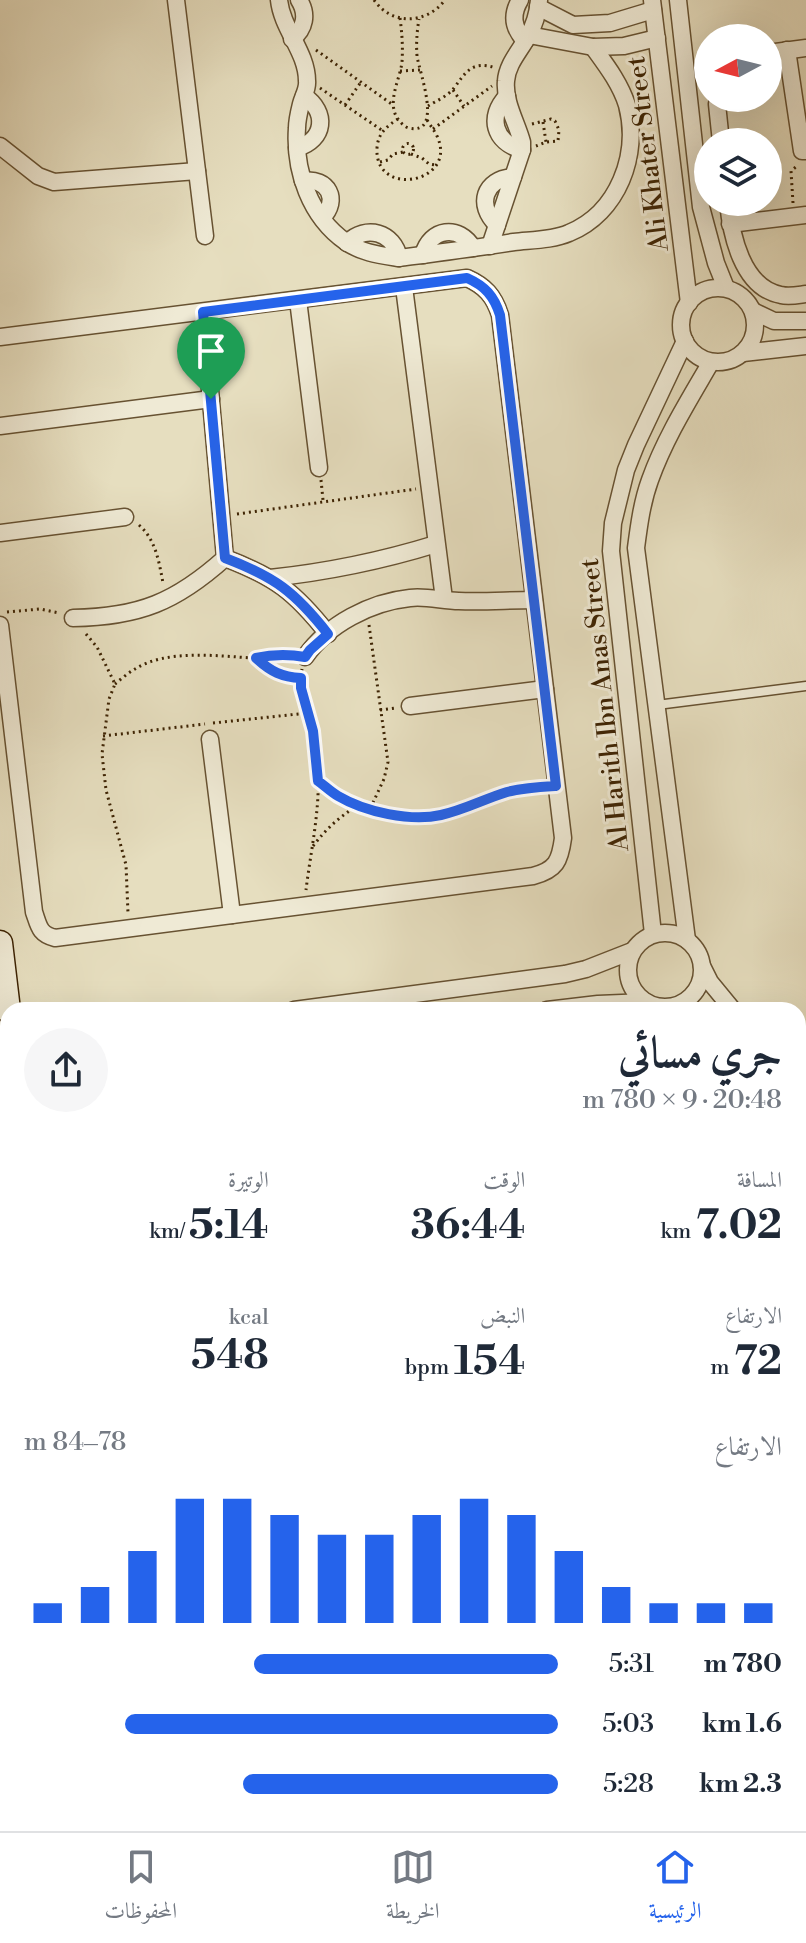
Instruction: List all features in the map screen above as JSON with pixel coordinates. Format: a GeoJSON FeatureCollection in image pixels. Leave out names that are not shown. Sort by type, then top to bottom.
{"type":"FeatureCollection","features":[{"type":"Feature","properties":{"kind":"main road"},"geometry":{"type":"LineString","coordinates":[[0,943],[7,1002]]}},
{"type":"Feature","properties":{"kind":"street"},"geometry":{"type":"LineString","coordinates":[[176,0],[205,236]]}},
{"type":"Feature","properties":{"kind":"street"},"geometry":{"type":"LineString","coordinates":[[279,0],[307,79],[297,125],[297,148],[303,181],[322,218],[347,243],[372,254],[399,258],[567,234],[594,219],[615,196],[626,168],[631,136],[627,105],[614,76],[593,47]]}},
{"type":"Feature","properties":{"kind":"street"},"geometry":{"type":"LineString","coordinates":[[294,38],[304,22],[303,6],[299,0]]}},
{"type":"Feature","properties":{"kind":"street"},"geometry":{"type":"LineString","coordinates":[[520,0],[513,18],[515,26],[527,38],[593,47],[624,46],[657,38]]}},
{"type":"Feature","properties":{"kind":"street","name":"Ali Khater Street"},"geometry":{"type":"LineString","coordinates":[[678,0],[701,207],[707,235],[726,288]]}},
{"type":"Feature","properties":{"kind":"street"},"geometry":{"type":"LineString","coordinates":[[482,247],[497,225],[522,148],[505,84],[539,4],[573,25],[610,23],[653,5]]}},
{"type":"Feature","properties":{"kind":"street","name":"Ali Khater Street"},"geometry":{"type":"LineString","coordinates":[[653,5],[689,303]]}},
{"type":"Feature","properties":{"kind":"street"},"geometry":{"type":"LineString","coordinates":[[570,44],[573,25]]}},
{"type":"Feature","properties":{"kind":"street"},"geometry":{"type":"LineString","coordinates":[[782,51],[806,48]]}},
{"type":"Feature","properties":{"kind":"street"},"geometry":{"type":"LineString","coordinates":[[787,50],[804,151]]}},
{"type":"Feature","properties":{"kind":"street"},"geometry":{"type":"LineString","coordinates":[[507,96],[500,104],[495,123],[504,141],[512,147],[522,148]]}},
{"type":"Feature","properties":{"kind":"street"},"geometry":{"type":"LineString","coordinates":[[3,152],[38,176],[54,182],[197,171]]}},
{"type":"Feature","properties":{"kind":"street"},"geometry":{"type":"LineString","coordinates":[[730,224],[800,215]]}},
{"type":"Feature","properties":{"kind":"street"},"geometry":{"type":"LineString","coordinates":[[729,216],[739,253],[754,278],[765,289],[779,295],[806,294]]}},
{"type":"Feature","properties":{"kind":"street"},"geometry":{"type":"LineString","coordinates":[[0,337],[467,278],[489,292],[500,315],[563,838],[561,854],[554,867],[543,873],[128,929],[55,938],[46,936],[39,928],[34,912],[0,627]]}},
{"type":"Feature","properties":{"kind":"street"},"geometry":{"type":"LineString","coordinates":[[404,287],[444,599]]}},
{"type":"Feature","properties":{"kind":"street"},"geometry":{"type":"LineString","coordinates":[[743,353],[752,341],[756,326],[747,301],[726,288],[705,290],[696,295],[683,315],[682,328],[685,341],[700,357],[711,362],[728,361],[743,353],[806,346]]}},
{"type":"Feature","properties":{"kind":"street"},"geometry":{"type":"LineString","coordinates":[[298,300],[319,468]]}},
{"type":"Feature","properties":{"kind":"street"},"geometry":{"type":"LineString","coordinates":[[753,311],[774,321],[806,321]]}},
{"type":"Feature","properties":{"kind":"street"},"geometry":{"type":"LineString","coordinates":[[203,312],[225,558]]}},
{"type":"Feature","properties":{"kind":"street","name":"Al Harith Ibn Anas Street"},"geometry":{"type":"LineString","coordinates":[[653,934],[611,551],[616,510],[626,470],[685,341]]}},
{"type":"Feature","properties":{"kind":"street","name":"Al Harith Ibn Anas Street"},"geometry":{"type":"LineString","coordinates":[[687,940],[636,548],[649,482],[661,451],[711,362]]}},
{"type":"Feature","properties":{"kind":"street"},"geometry":{"type":"LineString","coordinates":[[669,376],[678,374],[687,377],[693,392]]}},
{"type":"Feature","properties":{"kind":"street"},"geometry":{"type":"LineString","coordinates":[[0,426],[211,399]]}},
{"type":"Feature","properties":{"kind":"street"},"geometry":{"type":"LineString","coordinates":[[0,533],[125,517]]}},
{"type":"Feature","properties":{"kind":"street"},"geometry":{"type":"LineString","coordinates":[[270,578],[354,567],[436,544]]}},
{"type":"Feature","properties":{"kind":"street"},"geometry":{"type":"LineString","coordinates":[[225,558],[256,570],[284,587],[309,610],[328,634]]}},
{"type":"Feature","properties":{"kind":"street"},"geometry":{"type":"LineString","coordinates":[[73,618],[102,618],[130,613],[166,601],[205,576],[225,558]]}},
{"type":"Feature","properties":{"kind":"street"},"geometry":{"type":"LineString","coordinates":[[305,657],[348,619],[388,602],[434,597],[456,601],[534,600]]}},
{"type":"Feature","properties":{"kind":"street"},"geometry":{"type":"LineString","coordinates":[[410,706],[545,689]]}},
{"type":"Feature","properties":{"kind":"street"},"geometry":{"type":"LineString","coordinates":[[210,739],[232,915]]}},
{"type":"Feature","properties":{"kind":"street"},"geometry":{"type":"LineString","coordinates":[[649,893],[666,896],[680,887]]}},
{"type":"Feature","properties":{"kind":"street"},"geometry":{"type":"LineString","coordinates":[[556,996],[586,969],[632,951],[653,934],[671,933],[687,940],[700,956],[710,982],[726,1002]]}},
{"type":"Feature","properties":{"kind":"street"},"geometry":{"type":"LineString","coordinates":[[632,951],[628,962],[631,985],[646,1002]]}},
{"type":"Feature","properties":{"kind":"street"},"geometry":{"type":"LineString","coordinates":[[683,1002],[697,988],[702,966]]}},
{"type":"Feature","properties":{"kind":"street"},"geometry":{"type":"LineString","coordinates":[[444,1002],[556,996],[588,1002]]}},
{"type":"Feature","properties":{"kind":"lane"},"geometry":{"type":"LineString","coordinates":[[657,705],[806,686]]}},
{"type":"Feature","properties":{"kind":"path"},"geometry":{"type":"LineString","coordinates":[[374,0],[385,12],[400,18],[419,19],[430,15],[445,0]]}},
{"type":"Feature","properties":{"kind":"path"},"geometry":{"type":"LineString","coordinates":[[400,18],[403,40],[393,105],[398,119],[404,126],[413,129],[427,120],[428,106],[417,53],[419,19]]}},
{"type":"Feature","properties":{"kind":"path"},"geometry":{"type":"LineString","coordinates":[[294,38],[393,105]]}},
{"type":"Feature","properties":{"kind":"path"},"geometry":{"type":"LineString","coordinates":[[428,106],[453,90],[459,78],[477,66],[498,69],[507,76],[433,129]]}},
{"type":"Feature","properties":{"kind":"path"},"geometry":{"type":"LineString","coordinates":[[400,71],[420,70]]}},
{"type":"Feature","properties":{"kind":"path"},"geometry":{"type":"LineString","coordinates":[[307,79],[383,131]]}},
{"type":"Feature","properties":{"kind":"path"},"geometry":{"type":"LineString","coordinates":[[345,105],[361,82]]}},
{"type":"Feature","properties":{"kind":"path"},"geometry":{"type":"LineString","coordinates":[[453,90],[465,107]]}},
{"type":"Feature","properties":{"kind":"path"},"geometry":{"type":"LineString","coordinates":[[398,119],[383,131],[377,146],[380,162],[390,175],[405,181],[428,174],[440,152],[427,120]]}},
{"type":"Feature","properties":{"kind":"path"},"geometry":{"type":"LineString","coordinates":[[517,126],[551,119],[559,130],[558,141],[522,148]]}},
{"type":"Feature","properties":{"kind":"path"},"geometry":{"type":"LineString","coordinates":[[543,121],[546,142]]}},
{"type":"Feature","properties":{"kind":"path"},"geometry":{"type":"LineString","coordinates":[[403,152],[404,145],[410,144],[414,149],[411,154]]}},
{"type":"Feature","properties":{"kind":"path"},"geometry":{"type":"LineString","coordinates":[[800,215],[791,171],[804,151]]}},
{"type":"Feature","properties":{"kind":"path"},"geometry":{"type":"LineString","coordinates":[[380,162],[403,152],[435,165]]}},
{"type":"Feature","properties":{"kind":"path"},"geometry":{"type":"LineString","coordinates":[[319,468],[324,501]]}},
{"type":"Feature","properties":{"kind":"path"},"geometry":{"type":"LineString","coordinates":[[222,516],[429,487]]}},
{"type":"Feature","properties":{"kind":"path"},"geometry":{"type":"LineString","coordinates":[[125,517],[146,531],[153,542],[166,601]]}},
{"type":"Feature","properties":{"kind":"path"},"geometry":{"type":"LineString","coordinates":[[0,614],[40,609],[73,618],[97,647],[115,684]]}},
{"type":"Feature","properties":{"kind":"path"},"geometry":{"type":"LineString","coordinates":[[367,610],[388,762],[378,794],[369,809]]}},
{"type":"Feature","properties":{"kind":"path"},"geometry":{"type":"LineString","coordinates":[[128,929],[126,865],[106,790],[102,754],[109,699],[115,684],[135,668],[154,660],[220,654],[256,658],[272,654],[305,657],[301,688],[313,731],[318,781],[304,906]]}},
{"type":"Feature","properties":{"kind":"path"},"geometry":{"type":"LineString","coordinates":[[256,658],[269,670],[284,677],[301,678]]}},
{"type":"Feature","properties":{"kind":"path"},"geometry":{"type":"LineString","coordinates":[[318,781],[335,795],[357,806],[406,817],[437,816],[509,791],[556,786]]}},
{"type":"Feature","properties":{"kind":"path"},"geometry":{"type":"LineString","coordinates":[[311,849],[339,817],[357,806]]}},
{"type":"Feature","properties":{"kind":"route"},"geometry":{"type":"LineString","coordinates":[[467,278],[489,292],[500,315],[556,786],[509,791],[437,816],[406,817],[357,806],[335,795],[318,781],[313,731],[301,678],[284,677],[269,670],[256,658],[272,654],[305,657],[328,634],[309,610],[284,587],[256,570],[225,558],[211,399],[203,312],[467,278]]}}]}
